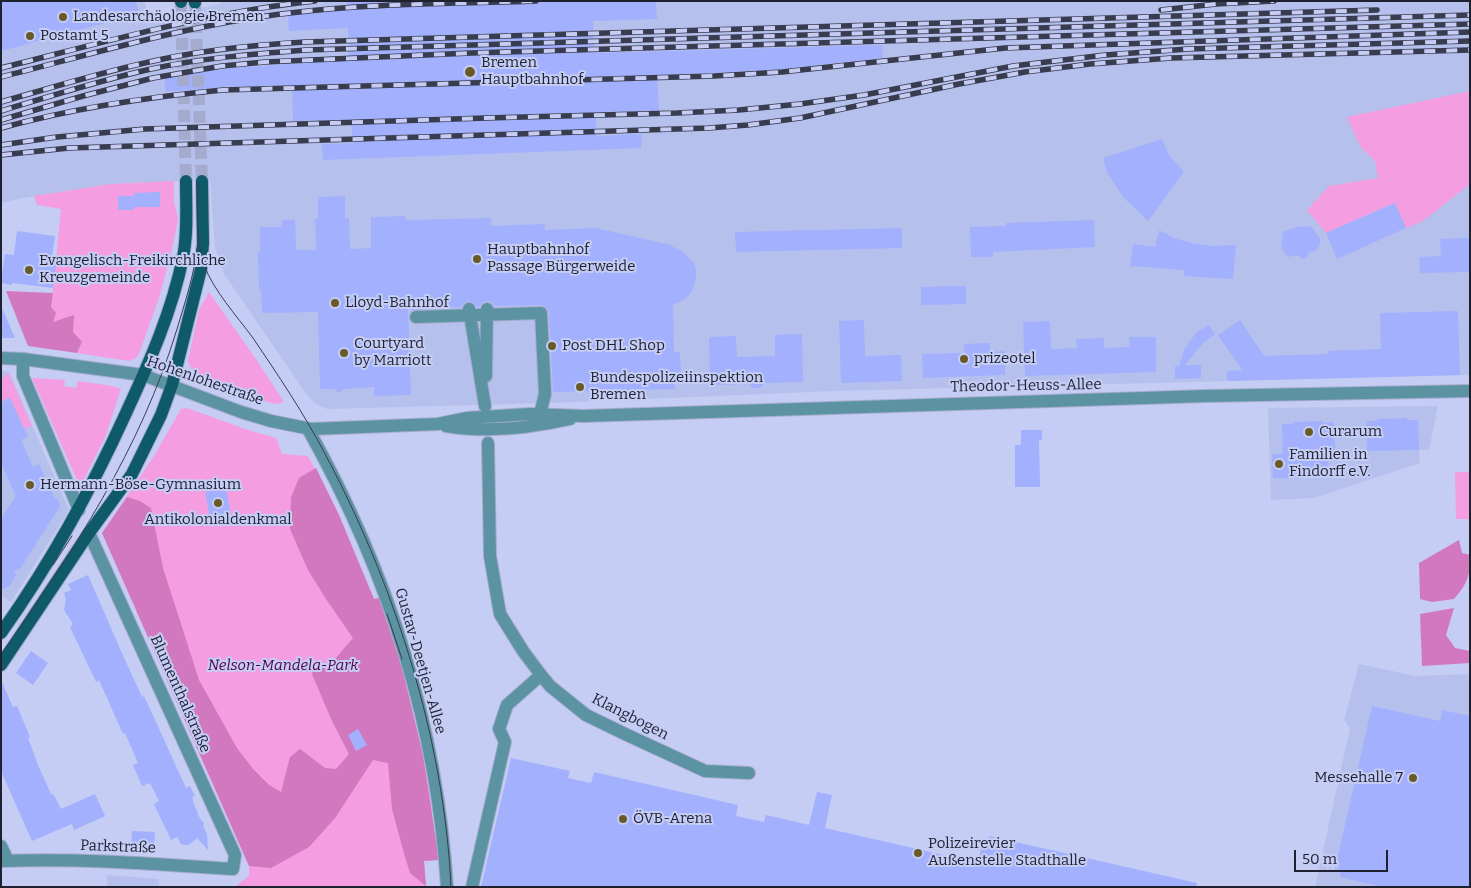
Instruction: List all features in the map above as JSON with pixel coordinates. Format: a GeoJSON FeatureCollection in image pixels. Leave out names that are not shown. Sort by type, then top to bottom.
{"type":"FeatureCollection","features":[{"type":"Feature","properties":{"kind":"main road"},"geometry":{"type":"LineString","coordinates":[[1,633],[79,510],[155,349],[183,256],[186,181]]}},
{"type":"Feature","properties":{"kind":"main road"},"geometry":{"type":"LineString","coordinates":[[1,665],[89,532],[132,474],[151,438],[172,385],[202,269],[202,181]]}},
{"type":"Feature","properties":{"kind":"street"},"geometry":{"type":"LineString","coordinates":[[469,312],[485,406],[487,312]]}},
{"type":"Feature","properties":{"kind":"street"},"geometry":{"type":"LineString","coordinates":[[416,317],[469,312],[542,313],[545,394],[540,414]]}},
{"type":"Feature","properties":{"kind":"street","name":"Hohenlohestraße"},"geometry":{"type":"LineString","coordinates":[[1,358],[22,359],[143,376],[242,412],[308,429]]}},
{"type":"Feature","properties":{"kind":"street"},"geometry":{"type":"LineString","coordinates":[[22,359],[23,376],[79,510]]}},
{"type":"Feature","properties":{"kind":"street","name":"Theodor-Heuss-Allee"},"geometry":{"type":"LineString","coordinates":[[308,429],[438,424],[467,418],[540,414],[583,416],[1206,396],[1470,391]]}},
{"type":"Feature","properties":{"kind":"street","name":"Theodor-Heuss-Allee"},"geometry":{"type":"LineString","coordinates":[[438,424],[468,430],[531,426],[583,416]]}},
{"type":"Feature","properties":{"kind":"street","name":"Gustav-Deetjen-Allee"},"geometry":{"type":"LineString","coordinates":[[308,429],[348,507],[378,575],[398,632],[429,747],[439,809],[447,887]]}},
{"type":"Feature","properties":{"kind":"street","name":"Klangbogen"},"geometry":{"type":"LineString","coordinates":[[488,443],[490,556],[500,614],[523,651],[541,675],[550,686],[586,715],[625,734],[705,770],[749,774]]}},
{"type":"Feature","properties":{"kind":"street","name":"Blumenthalstraße"},"geometry":{"type":"LineString","coordinates":[[89,532],[235,855],[233,869]]}},
{"type":"Feature","properties":{"kind":"street"},"geometry":{"type":"LineString","coordinates":[[472,887],[505,742],[500,729],[506,705],[541,675]]}},
{"type":"Feature","properties":{"kind":"street"},"geometry":{"type":"LineString","coordinates":[[1,846],[5,861]]}},
{"type":"Feature","properties":{"kind":"street","name":"Parkstraße"},"geometry":{"type":"LineString","coordinates":[[5,861],[129,862],[233,869]]}},
{"type":"Feature","properties":{"kind":"shaded area"},"geometry":{"type":"Polygon","coordinates":[[[1,1],[144,1],[150,18],[221,4],[222,1],[1470,1],[1470,375],[834,391],[552,403],[327,409],[315,403],[307,395],[224,274],[215,248],[210,180],[110,184],[1,203],[1,1]]]}},
{"type":"Feature","properties":{"kind":"shaded area"},"geometry":{"type":"Polygon","coordinates":[[[6,291],[53,293],[51,307],[56,313],[53,322],[74,315],[73,332],[82,342],[77,353],[28,346],[6,291]]]}},
{"type":"Feature","properties":{"kind":"shaded area","name":"Hermann-Böse-Gymnasium"},"geometry":{"type":"Polygon","coordinates":[[[1,370],[9,372],[69,510],[11,602],[1,595],[1,370]]]}},
{"type":"Feature","properties":{"kind":"shaded area"},"geometry":{"type":"Polygon","coordinates":[[[1438,406],[1429,450],[1419,450],[1420,463],[1314,498],[1271,500],[1268,408],[1438,406]]]}},
{"type":"Feature","properties":{"kind":"shaded area"},"geometry":{"type":"Polygon","coordinates":[[[316,468],[339,515],[374,599],[379,598],[402,667],[423,755],[439,860],[424,861],[426,886],[410,873],[405,857],[392,809],[388,763],[373,760],[335,818],[309,847],[271,868],[249,866],[102,533],[127,497],[140,501],[151,508],[163,568],[199,680],[237,748],[253,769],[269,785],[281,792],[290,757],[300,749],[325,768],[336,769],[349,754],[332,721],[312,674],[317,660],[329,666],[353,638],[308,570],[290,529],[291,497],[299,478],[316,468]]]}},
{"type":"Feature","properties":{"kind":"shaded area"},"geometry":{"type":"Polygon","coordinates":[[[1459,540],[1462,553],[1470,555],[1469,574],[1465,584],[1454,599],[1432,602],[1420,599],[1419,563],[1459,540]]]}},
{"type":"Feature","properties":{"kind":"shaded area"},"geometry":{"type":"Polygon","coordinates":[[[1454,608],[1446,635],[1455,648],[1470,651],[1470,663],[1422,666],[1420,614],[1454,608]]]}},
{"type":"Feature","properties":{"kind":"shaded area","name":"Messehalle 7"},"geometry":{"type":"Polygon","coordinates":[[[1359,664],[1416,676],[1470,674],[1470,887],[1315,887],[1350,728],[1344,720],[1359,664]]]}},
{"type":"Feature","properties":{"kind":"shaded area"},"geometry":{"type":"Polygon","coordinates":[[[107,875],[159,879],[159,887],[107,887],[107,875]]]}},
{"type":"Feature","properties":{"kind":"green space"},"geometry":{"type":"Polygon","coordinates":[[[1470,91],[1470,184],[1423,221],[1406,228],[1394,203],[1326,233],[1307,210],[1329,186],[1378,178],[1375,161],[1360,146],[1347,117],[1470,91]]]}},
{"type":"Feature","properties":{"kind":"green space"},"geometry":{"type":"Polygon","coordinates":[[[174,181],[174,202],[178,219],[173,245],[160,295],[139,354],[136,358],[129,361],[77,353],[82,342],[52,322],[51,307],[61,209],[37,205],[34,196],[110,184],[174,181]]]}},
{"type":"Feature","properties":{"kind":"green space"},"geometry":{"type":"Polygon","coordinates":[[[209,292],[284,402],[276,404],[259,400],[205,380],[191,369],[188,361],[199,310],[209,292]]]}},
{"type":"Feature","properties":{"kind":"green space"},"geometry":{"type":"Polygon","coordinates":[[[8,372],[32,426],[24,429],[10,398],[1,400],[1,381],[8,372]]]}},
{"type":"Feature","properties":{"kind":"green space"},"geometry":{"type":"Polygon","coordinates":[[[32,378],[65,380],[64,386],[76,388],[78,381],[121,389],[106,435],[80,487],[32,378]]]}},
{"type":"Feature","properties":{"kind":"green space","name":"Nelson-Mandela-Park"},"geometry":{"type":"Polygon","coordinates":[[[187,408],[276,438],[282,454],[308,456],[339,515],[374,599],[379,598],[423,755],[432,810],[431,861],[424,861],[426,887],[237,887],[249,876],[249,866],[102,533],[154,456],[181,409],[187,408]]]}},
{"type":"Feature","properties":{"kind":"green space"},"geometry":{"type":"Polygon","coordinates":[[[1455,472],[1470,472],[1470,519],[1456,519],[1455,472]]]}},
{"type":"Feature","properties":{"kind":"building","name":"Postamt 5"},"geometry":{"type":"Polygon","coordinates":[[[1,1],[136,1],[139,14],[1,51],[1,1]]]}},
{"type":"Feature","properties":{"kind":"building"},"geometry":{"type":"Polygon","coordinates":[[[347,1],[656,1],[657,19],[593,21],[594,53],[882,45],[883,58],[780,69],[657,75],[659,111],[596,112],[596,136],[642,134],[641,148],[323,160],[322,144],[353,143],[351,120],[293,121],[292,85],[223,87],[166,92],[164,78],[186,74],[232,68],[349,60],[348,28],[289,31],[288,15],[347,10],[347,1]]]}},
{"type":"Feature","properties":{"kind":"building"},"geometry":{"type":"Polygon","coordinates":[[[1162,139],[1169,155],[1184,172],[1148,221],[1123,197],[1107,172],[1103,158],[1162,139]]]}},
{"type":"Feature","properties":{"kind":"building"},"geometry":{"type":"Polygon","coordinates":[[[160,192],[160,207],[134,207],[134,210],[118,210],[118,196],[134,196],[134,193],[160,192]]]}},
{"type":"Feature","properties":{"kind":"building"},"geometry":{"type":"Polygon","coordinates":[[[345,196],[345,218],[349,218],[350,249],[371,248],[371,217],[405,216],[406,220],[491,218],[491,226],[545,224],[545,230],[596,228],[671,245],[682,251],[694,263],[696,280],[691,293],[685,299],[673,305],[674,352],[680,352],[681,373],[674,373],[675,389],[553,392],[549,313],[547,308],[541,305],[494,306],[492,302],[487,301],[477,307],[468,301],[461,307],[412,310],[408,308],[411,395],[374,396],[374,387],[344,389],[338,393],[335,389],[320,389],[318,312],[262,313],[258,252],[260,252],[260,227],[282,227],[282,220],[295,220],[296,250],[316,250],[315,219],[318,219],[318,197],[345,196]]]}},
{"type":"Feature","properties":{"kind":"building"},"geometry":{"type":"Polygon","coordinates":[[[1395,203],[1406,228],[1337,259],[1326,233],[1395,203]]]}},
{"type":"Feature","properties":{"kind":"building"},"geometry":{"type":"Polygon","coordinates":[[[1094,220],[1095,247],[993,252],[993,257],[971,257],[970,227],[1006,226],[1006,223],[1094,220]]]}},
{"type":"Feature","properties":{"kind":"building"},"geometry":{"type":"Polygon","coordinates":[[[1310,226],[1321,241],[1316,251],[1309,252],[1307,257],[1303,259],[1296,255],[1289,257],[1285,254],[1281,245],[1283,232],[1296,227],[1310,226]]]}},
{"type":"Feature","properties":{"kind":"building"},"geometry":{"type":"Polygon","coordinates":[[[902,228],[902,248],[736,252],[735,232],[902,228]]]}},
{"type":"Feature","properties":{"kind":"building"},"geometry":{"type":"Polygon","coordinates":[[[1159,230],[1174,238],[1191,243],[1212,246],[1236,245],[1233,279],[1184,276],[1184,270],[1130,266],[1133,244],[1155,247],[1159,230]]]}},
{"type":"Feature","properties":{"kind":"building","name":"Evangelisch-Freikirchliche Kreuzgemeinde"},"geometry":{"type":"Polygon","coordinates":[[[17,231],[55,236],[52,257],[57,258],[53,288],[1,283],[5,254],[14,255],[17,231]]]}},
{"type":"Feature","properties":{"kind":"building"},"geometry":{"type":"Polygon","coordinates":[[[1470,238],[1470,272],[1420,273],[1419,257],[1441,256],[1440,239],[1470,238]]]}},
{"type":"Feature","properties":{"kind":"building"},"geometry":{"type":"Polygon","coordinates":[[[966,286],[966,304],[921,305],[921,287],[966,286]]]}},
{"type":"Feature","properties":{"kind":"building"},"geometry":{"type":"Polygon","coordinates":[[[1,306],[15,338],[1,338],[1,306]]]}},
{"type":"Feature","properties":{"kind":"building"},"geometry":{"type":"Polygon","coordinates":[[[1458,311],[1460,375],[1227,381],[1227,371],[1242,370],[1218,335],[1240,320],[1264,356],[1328,354],[1328,351],[1381,349],[1380,313],[1458,311]]]}},
{"type":"Feature","properties":{"kind":"building"},"geometry":{"type":"Polygon","coordinates":[[[864,320],[865,356],[901,355],[902,381],[841,383],[839,321],[864,320]]]}},
{"type":"Feature","properties":{"kind":"building"},"geometry":{"type":"Polygon","coordinates":[[[1050,321],[1051,349],[1077,348],[1076,339],[1104,338],[1104,348],[1130,347],[1129,337],[1156,337],[1156,372],[1025,376],[1023,322],[1050,321]]]}},
{"type":"Feature","properties":{"kind":"building"},"geometry":{"type":"Polygon","coordinates":[[[1209,325],[1215,334],[1203,343],[1185,365],[1201,365],[1201,378],[1175,379],[1175,366],[1179,366],[1185,348],[1196,333],[1209,325]]]}},
{"type":"Feature","properties":{"kind":"building"},"geometry":{"type":"Polygon","coordinates":[[[802,334],[803,382],[764,383],[760,388],[752,388],[749,384],[710,385],[709,337],[736,336],[737,357],[775,356],[775,335],[802,334]]]}},
{"type":"Feature","properties":{"kind":"building","name":"prizeotel"},"geometry":{"type":"Polygon","coordinates":[[[990,343],[990,352],[1005,351],[1005,375],[923,378],[922,354],[964,353],[964,344],[990,343]]]}},
{"type":"Feature","properties":{"kind":"building","name":"Hermann-Böse-Gymnasium"},"geometry":{"type":"Polygon","coordinates":[[[10,398],[28,437],[21,440],[33,467],[39,464],[60,506],[20,569],[14,571],[17,576],[14,577],[11,585],[1,590],[1,519],[16,496],[1,463],[1,402],[10,398]]]}},
{"type":"Feature","properties":{"kind":"building"},"geometry":{"type":"Polygon","coordinates":[[[1407,418],[1407,420],[1418,420],[1419,450],[1367,451],[1366,421],[1407,418]]]}},
{"type":"Feature","properties":{"kind":"building"},"geometry":{"type":"Polygon","coordinates":[[[1323,421],[1323,423],[1334,422],[1335,452],[1328,452],[1329,477],[1273,478],[1272,454],[1283,454],[1282,424],[1323,421]]]}},
{"type":"Feature","properties":{"kind":"building"},"geometry":{"type":"Polygon","coordinates":[[[1021,430],[1042,430],[1042,440],[1039,440],[1040,487],[1015,487],[1015,445],[1021,445],[1021,430]]]}},
{"type":"Feature","properties":{"kind":"building","name":"Antikolonialdenkmal"},"geometry":{"type":"Polygon","coordinates":[[[226,488],[231,515],[210,519],[205,492],[226,488]]]}},
{"type":"Feature","properties":{"kind":"building"},"geometry":{"type":"Polygon","coordinates":[[[88,575],[142,697],[144,696],[186,788],[190,786],[195,796],[192,797],[200,819],[204,823],[208,850],[197,838],[189,845],[181,844],[177,837],[171,840],[154,804],[159,801],[150,783],[142,786],[133,765],[138,763],[125,733],[123,734],[99,680],[96,682],[70,627],[73,624],[64,610],[66,599],[64,593],[71,590],[68,584],[88,575]]]}},
{"type":"Feature","properties":{"kind":"building"},"geometry":{"type":"Polygon","coordinates":[[[31,651],[48,663],[33,685],[16,673],[31,651]]]}},
{"type":"Feature","properties":{"kind":"building"},"geometry":{"type":"Polygon","coordinates":[[[1,680],[13,707],[17,706],[30,737],[28,738],[38,765],[51,794],[54,795],[61,809],[95,794],[105,816],[74,830],[72,824],[32,841],[1,771],[1,680]]]}},
{"type":"Feature","properties":{"kind":"building","name":"Messehalle 7"},"geometry":{"type":"Polygon","coordinates":[[[1372,706],[1440,721],[1442,710],[1470,716],[1470,887],[1382,887],[1340,877],[1341,870],[1335,869],[1372,706]]]}},
{"type":"Feature","properties":{"kind":"building"},"geometry":{"type":"Polygon","coordinates":[[[358,729],[367,745],[356,751],[348,735],[358,729]]]}},
{"type":"Feature","properties":{"kind":"building","name":"ÖVB-Arena"},"geometry":{"type":"Polygon","coordinates":[[[511,758],[570,771],[568,778],[591,783],[594,772],[738,805],[736,816],[764,822],[766,815],[809,825],[817,792],[832,795],[825,828],[961,859],[962,855],[979,858],[983,838],[989,839],[989,836],[1197,883],[1196,887],[481,887],[511,758]]]}},
{"type":"Feature","properties":{"kind":"building"},"geometry":{"type":"Polygon","coordinates":[[[132,831],[155,832],[154,847],[131,846],[132,831]]]}},
{"type":"Feature","properties":{"kind":"tunnel"},"geometry":{"type":"LineString","coordinates":[[181,2],[186,181]]}},
{"type":"Feature","properties":{"kind":"tunnel"},"geometry":{"type":"LineString","coordinates":[[195,3],[202,181]]}},
{"type":"Feature","properties":{"kind":"tram line"},"geometry":{"type":"LineString","coordinates":[[197,181],[199,245],[208,275],[272,366],[316,437],[349,502],[393,608],[411,662],[438,774],[451,887]]}},
{"type":"Feature","properties":{"kind":"tram line"},"geometry":{"type":"LineString","coordinates":[[1,654],[79,538],[124,457],[144,416],[162,373],[177,329],[194,269],[197,248]]}},
{"type":"Feature","properties":{"kind":"tram line"},"geometry":{"type":"LineString","coordinates":[[53,565],[72,536]]}},
{"type":"Feature","properties":{"kind":"tram line"},"geometry":{"type":"LineString","coordinates":[[387,614],[402,659]]}},
{"type":"Feature","properties":{"kind":"railway"},"geometry":{"type":"LineString","coordinates":[[1,68],[196,20],[236,12],[315,1]]}},
{"type":"Feature","properties":{"kind":"railway"},"geometry":{"type":"LineString","coordinates":[[1,77],[144,40],[253,18],[351,7],[536,1]]}},
{"type":"Feature","properties":{"kind":"railway"},"geometry":{"type":"LineString","coordinates":[[1161,10],[1216,4],[1274,1]]}},
{"type":"Feature","properties":{"kind":"railway"},"geometry":{"type":"LineString","coordinates":[[1,102],[130,66],[168,58],[286,43],[1377,10]]}},
{"type":"Feature","properties":{"kind":"railway"},"geometry":{"type":"LineString","coordinates":[[1,111],[95,83],[170,65],[209,59],[306,50],[1470,15]]}},
{"type":"Feature","properties":{"kind":"railway"},"geometry":{"type":"LineString","coordinates":[[1,120],[153,78],[222,66],[265,62],[471,53],[1470,24]]}},
{"type":"Feature","properties":{"kind":"railway"},"geometry":{"type":"LineString","coordinates":[[1,128],[111,104],[223,90],[714,76],[782,72],[1005,48],[1470,32]]}},
{"type":"Feature","properties":{"kind":"railway"},"geometry":{"type":"LineString","coordinates":[[1,145],[57,137],[145,129],[739,110],[864,95],[1013,66],[1105,55],[1188,49],[1470,41]]}},
{"type":"Feature","properties":{"kind":"railway"},"geometry":{"type":"LineString","coordinates":[[1,155],[69,148],[709,128],[800,118],[959,84],[1025,72],[1090,64],[1171,58],[1470,50]]}},
{"type":"Feature","properties":{"kind":"place","name":"Landesarchäologie Bremen"},"geometry":{"type":"Point","coordinates":[63,17]}},
{"type":"Feature","properties":{"kind":"place","name":"Postamt 5"},"geometry":{"type":"Point","coordinates":[30,36]}},
{"type":"Feature","properties":{"kind":"place","name":"Bremen Hauptbahnhof"},"geometry":{"type":"Point","coordinates":[470,72]}},
{"type":"Feature","properties":{"kind":"place","name":"Hauptbahnhof Passage Bürgerweide"},"geometry":{"type":"Point","coordinates":[477,259]}},
{"type":"Feature","properties":{"kind":"place","name":"Evangelisch-Freikirchliche Kreuzgemeinde"},"geometry":{"type":"Point","coordinates":[29,270]}},
{"type":"Feature","properties":{"kind":"place","name":"Lloyd-Bahnhof"},"geometry":{"type":"Point","coordinates":[335,303]}},
{"type":"Feature","properties":{"kind":"place","name":"Post DHL Shop"},"geometry":{"type":"Point","coordinates":[552,346]}},
{"type":"Feature","properties":{"kind":"place","name":"Courtyard by Marriott"},"geometry":{"type":"Point","coordinates":[344,353]}},
{"type":"Feature","properties":{"kind":"place","name":"prizeotel"},"geometry":{"type":"Point","coordinates":[964,359]}},
{"type":"Feature","properties":{"kind":"place","name":"Bundespolizeiinspektion Bremen"},"geometry":{"type":"Point","coordinates":[580,387]}},
{"type":"Feature","properties":{"kind":"place","name":"Curarum"},"geometry":{"type":"Point","coordinates":[1309,432]}},
{"type":"Feature","properties":{"kind":"place","name":"Familien in Findorff e.V."},"geometry":{"type":"Point","coordinates":[1279,464]}},
{"type":"Feature","properties":{"kind":"place","name":"Hermann-Böse-Gymnasium"},"geometry":{"type":"Point","coordinates":[30,485]}},
{"type":"Feature","properties":{"kind":"place","name":"Antikolonialdenkmal"},"geometry":{"type":"Point","coordinates":[218,503]}},
{"type":"Feature","properties":{"kind":"place","name":"Messehalle 7"},"geometry":{"type":"Point","coordinates":[1413,778]}},
{"type":"Feature","properties":{"kind":"place","name":"ÖVB-Arena"},"geometry":{"type":"Point","coordinates":[623,819]}},
{"type":"Feature","properties":{"kind":"place","name":"Polizeirevier Außenstelle Stadthalle"},"geometry":{"type":"Point","coordinates":[918,853]}}]}
